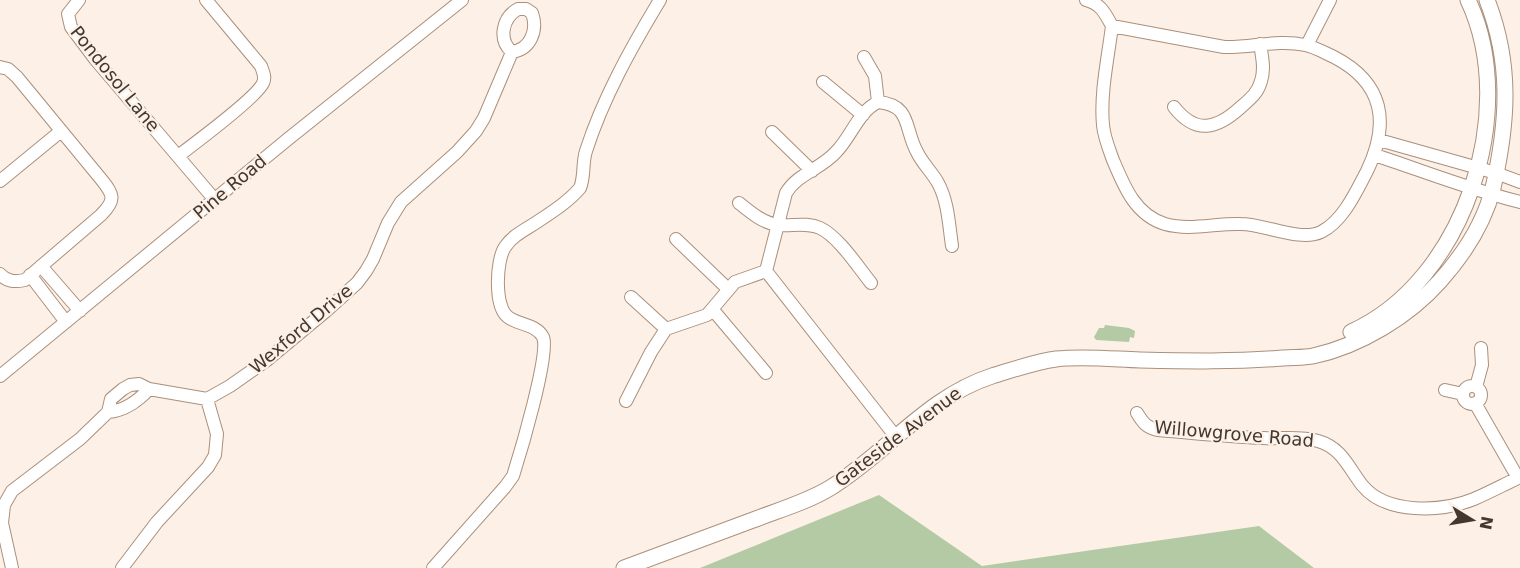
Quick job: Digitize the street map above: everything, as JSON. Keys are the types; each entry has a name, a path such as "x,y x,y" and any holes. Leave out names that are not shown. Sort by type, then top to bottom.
{"street":[{"name":"Pondosol Lane","path":"79,0 68,14 71,27 101,66 215,200"},
{"path":"178,156 252,96 264,81 261,66 206,0"},
{"name":"Pine Road","path":"0,376 462,0"},
{"path":"433,568 513,476 542,365 544,343 542,336 537,330 508,317 501,305 498,285 500,256 516,234 555,210 580,188 585,154 598,121 639,35 660,0"},
{"path":"1086,0 1098,5 1105,12 1112,26 1102,112 1104,135 1129,195 1144,214 1157,221 1179,227 1242,224 1257,225 1300,235 1320,233 1330,227 1347,206 1375,155 1379,140 1380,113 1377,99 1371,88 1353,69 1307,45 1283,43 1224,47 1112,26"},
{"path":"1307,45 1329,0"},
{"name":"Gateside Avenue","path":"1290,357 1361,328 1386,310 1416,284 1444,249 1454,232 1477,167 1487,123 1488,82 1481,36 1476,16 1468,0"},
{"name":"Gateside Avenue","path":"624,568 795,504 828,489 860,467 928,411 955,392 994,376 1056,359 1233,360 1314,356 1333,350 1388,324 1418,304 1464,253 1480,225 1491,195 1505,122 1506,87 1504,61 1497,26 1487,0"},
{"path":"1174,107 1187,121 1204,126 1214,126 1234,114 1259,89 1263,66 1260,44"},
{"name":"Wexford Drive","path":"207,399 236,382 289,343 357,283 374,259 388,223 401,202 457,152 476,131 484,118 512,52"},
{"path":"864,57 875,76 878,102"},
{"path":"0,67 8,69 17,77 110,190 112,200 101,215 25,280 13,282 0,274"},
{"path":"823,82 863,114"},
{"path":"766,271 786,193 791,184 836,153 863,114 878,102 893,105 903,113 917,153 938,184 943,196 952,246"},
{"path":"0,181 61,131"},
{"path":"772,132 812,171"},
{"path":"1379,140 1477,167 1520,182"},
{"path":"1375,155 1443,177 1470,189 1520,202"},
{"path":"1443,177 1448,160"},
{"path":"739,203 762,219 778,225 808,225 819,227 829,233 871,283"},
{"path":"676,239 728,289"},
{"path":"41,266 80,311"},
{"path":"626,401 651,352 666,329 694,320 713,310 728,289 741,279 766,271"},
{"path":"766,271 896,437"},
{"path":"30,275 66,322"},
{"path":"631,297 666,329"},
{"path":"713,310 766,372"},
{"path":"1475,403 1481,396 1476,387 1482,365 1481,348"},
{"path":"12,568 2,523 7,497 20,484 80,439 108,412 111,399 130,385 139,384 149,389 207,399 217,434 215,455 208,467 157,522 122,568"},
{"path":"1463,394 1469,387 1476,387"},
{"path":"1445,390 1463,394"},
{"path":"1463,394 1467,402 1475,403"},
{"path":"1475,403 1519,477"},
{"name":"Willowgrove Road","path":"1137,413 1149,428 1158,430 1240,437 1305,439 1327,444 1343,456 1370,493 1403,508 1441,506 1473,499 1519,477"}],"green space":[{"path":"1105,325 1129,328 1135,331 1134,338 1130,337 1129,342 1096,340 1094,337 1099,328 1104,328"},
{"path":"879,495 982,566 1259,526 1314,568 700,568"}]}
